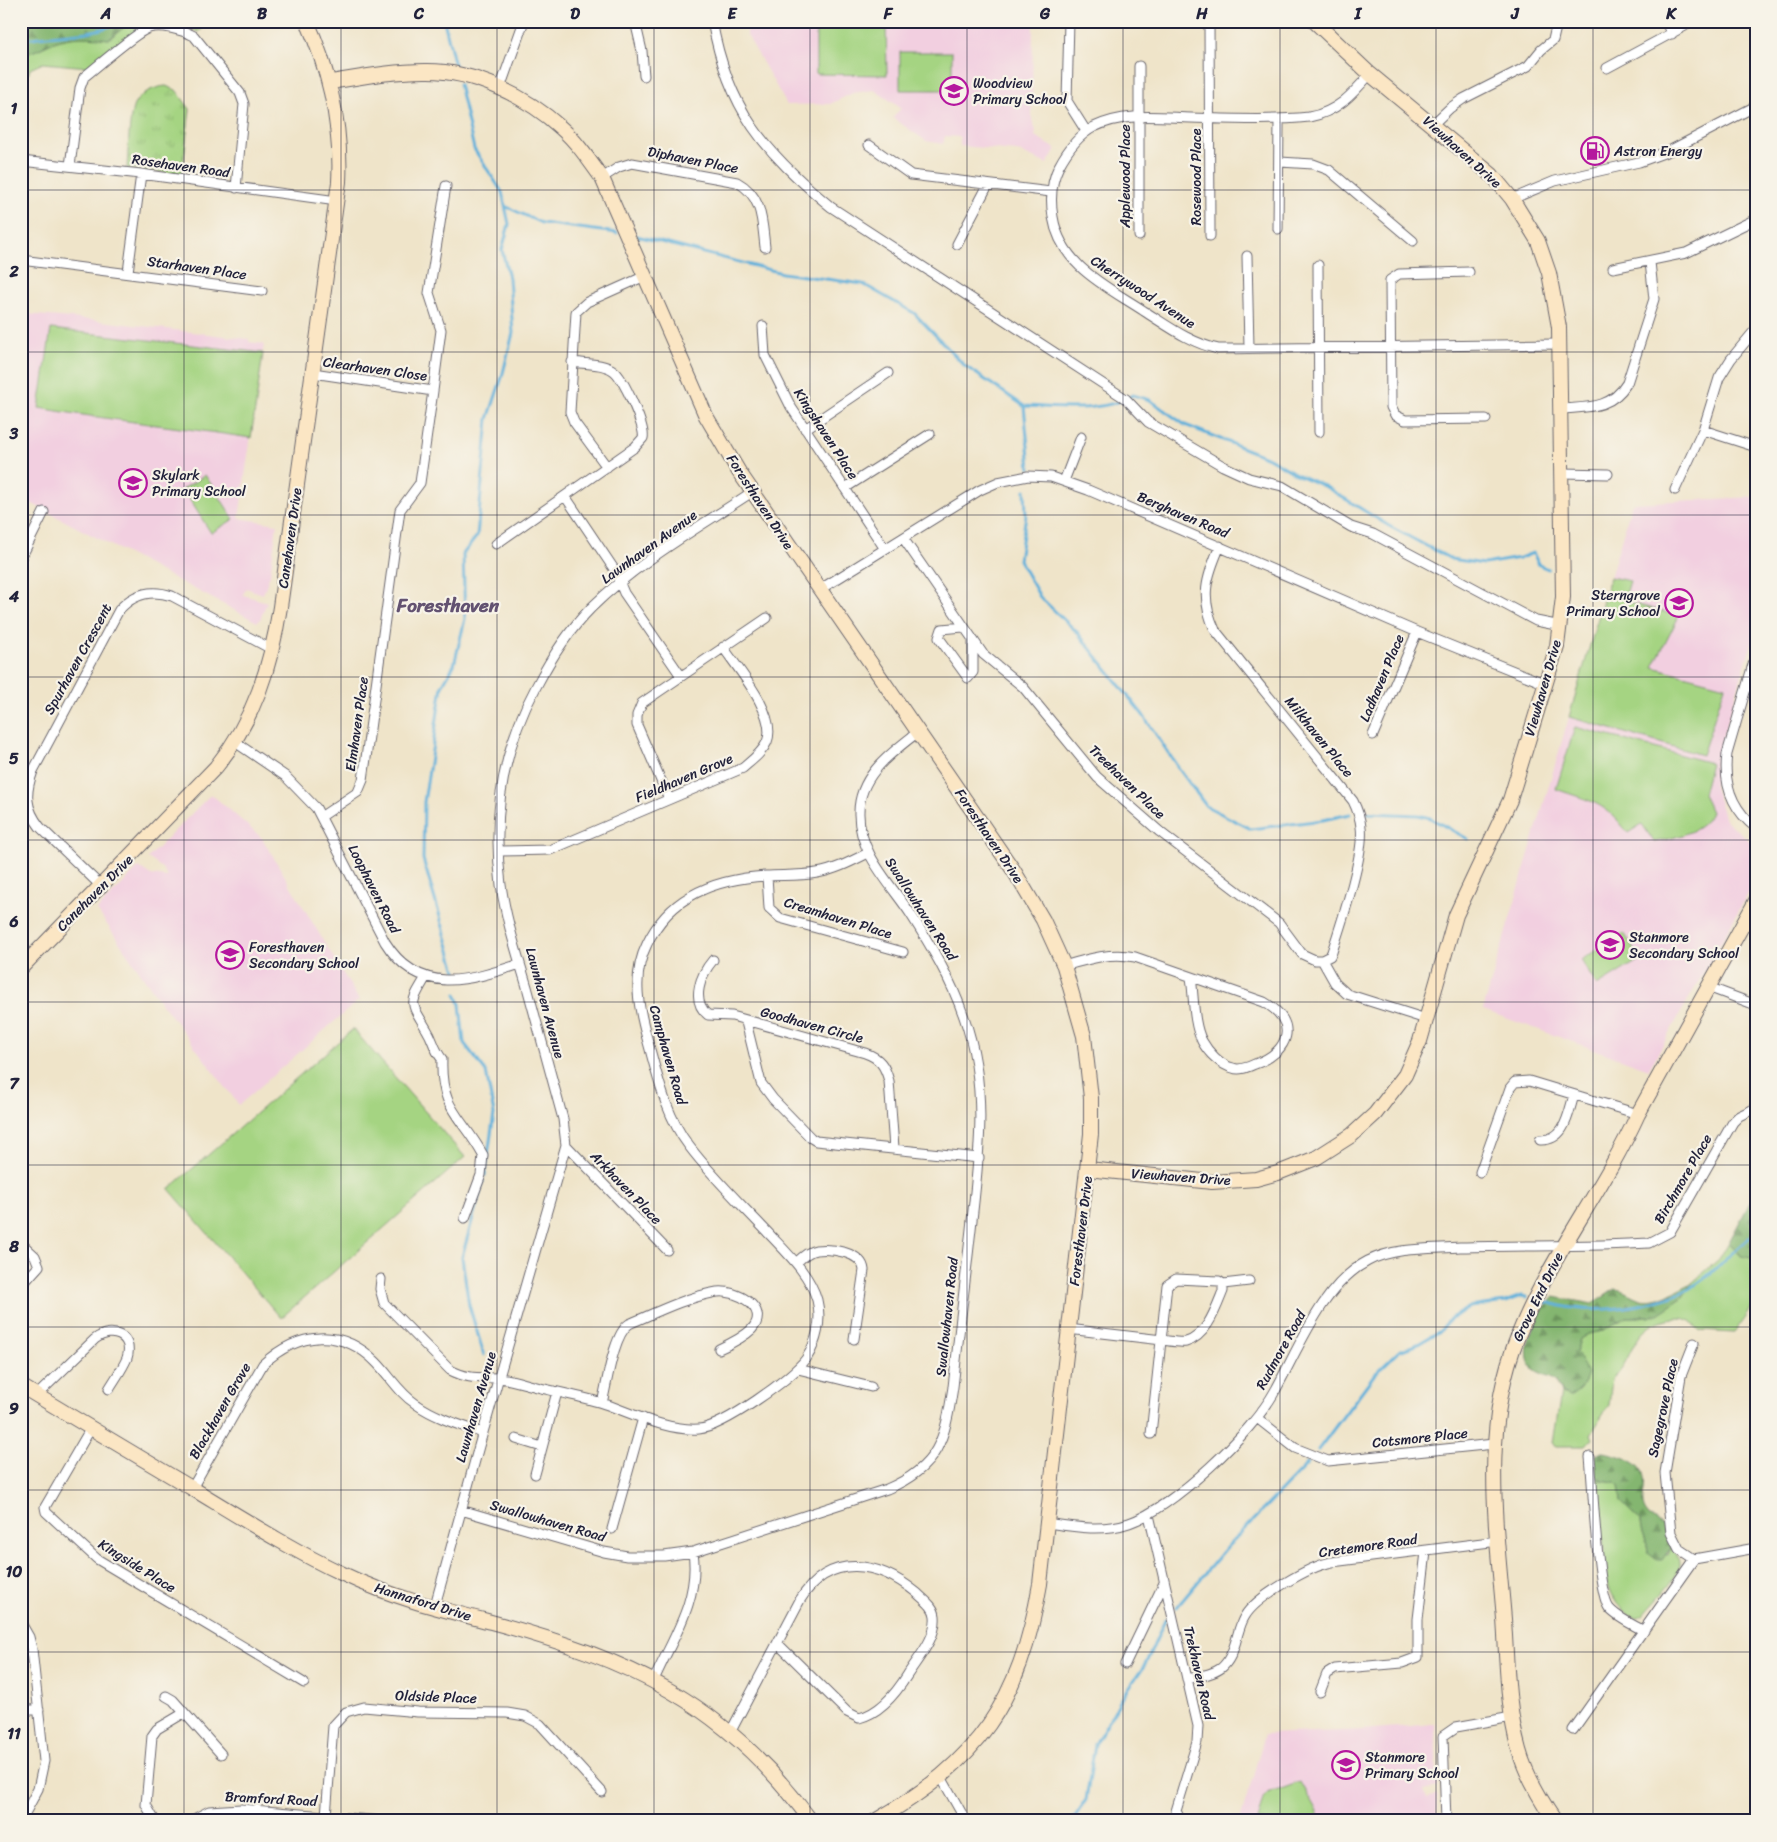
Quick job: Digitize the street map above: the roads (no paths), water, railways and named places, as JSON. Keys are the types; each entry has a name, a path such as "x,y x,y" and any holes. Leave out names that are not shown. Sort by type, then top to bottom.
{"street":[{"name":"Canehaven Drive","path":"21,968 186,800 235,742 255,704 273,650 337,201 340,155 330,82 307,21"},
{"path":"500,88 524,21"},
{"path":"635,21 642,51 644,76"},
{"path":"712,21 719,56 728,82 746,118 798,180 831,208 1126,399 1148,422 1223,466 1250,478 1282,486 1351,527 1373,534 1536,621 1561,626"},
{"path":"1069,21 1067,101 1086,131"},
{"name":"Rosewood Place","path":"1209,21 1210,236"},
{"name":"Viewhaven Drive","path":"1088,1169 1212,1182 1236,1182 1278,1173 1316,1158 1352,1135 1391,1096 1412,1061 1456,915 1510,800 1546,684 1561,626 1563,597 1560,344 1556,308 1549,273 1538,241 1512,199 1470,155 1370,74 1314,21"},
{"path":"1432,125 1463,99 1528,66 1541,50 1553,40 1556,26 1553,21"},
{"path":"1665,21 1672,34"},
{"path":"1607,68 1685,26"},
{"path":"70,166 80,88 84,77 145,30 159,27 184,31 194,36 240,93 245,109 236,188"},
{"path":"1138,116 1139,66"},
{"name":"Foresthaven Drive","path":"330,82 384,73 427,70 466,77 500,88 525,102 562,128 581,149 602,178 706,416 752,492 1018,878 1039,913 1064,966 1077,1007 1088,1062 1091,1098 1088,1169 1036,1610 1018,1671 988,1726 970,1749 941,1777 875,1821"},
{"name":"Cherrywood Avenue","path":"1370,74 1352,94 1331,111 1309,117 1209,118 1138,116 1107,122 1086,131 1063,158 1056,172 1051,192 1052,210 1058,237 1070,259 1082,270 1198,344 1218,348 1560,344"},
{"path":"1512,199 1554,181 1639,162 1669,151 1756,106"},
{"name":"Applewood Place","path":"1138,116 1139,236"},
{"path":"1278,229 1279,118"},
{"path":"869,145 911,175 1051,192"},
{"name":"Rosehaven Road","path":"21,161 141,174 337,201"},
{"path":"1280,162 1313,164 1329,170 1413,241"},
{"name":"Diphaven Place","path":"602,178 619,167 632,163 737,182 750,190 758,204 765,247"},
{"name":"Starhaven Place","path":"128,272 141,174"},
{"path":"957,244 988,185"},
{"name":"Clearhaven Close","path":"385,616 400,510 420,483 441,330 429,293 446,186"},
{"path":"1613,268 1650,262 1699,248 1756,220"},
{"path":"1247,256 1249,348"},
{"name":"Starhaven Place","path":"21,260 128,272 262,291"},
{"path":"1561,409 1605,404 1620,394 1627,383 1654,299 1650,262"},
{"path":"1318,264 1318,432"},
{"path":"1469,272 1399,274 1392,278 1389,284 1391,407 1398,418 1486,419"},
{"path":"607,467 572,417 569,407 578,308 587,302 645,276"},
{"name":"Kingshaven Place","path":"763,326 765,355 774,376 805,429 885,549"},
{"path":"1675,490 1703,430 1719,378 1730,359 1756,329"},
{"path":"496,544 641,442 644,434 641,422 616,372 606,367 572,362"},
{"path":"805,429 888,373"},
{"name":"Clearhaven Close","path":"313,374 433,391"},
{"path":"1703,430 1756,446"},
{"path":"845,488 930,434"},
{"path":"1064,481 1081,437"},
{"path":"1562,473 1608,474"},
{"name":"Berghaven Road","path":"819,590 980,490 998,482 1028,476 1051,477 1220,546 1417,632 1546,684"},
{"name":"Lawnhaven Avenue","path":"434,1609 566,1145 563,1119 504,904 498,818 506,762 530,696 546,667 592,607 618,584 752,492"},
{"path":"565,496 614,569 618,584 681,676"},
{"path":"21,558 44,512"},
{"name":"Treehaven Place","path":"903,538 983,654 1033,698 1097,777 1160,832 1279,923 1302,954 1315,960 1324,959"},
{"name":"Milkhaven Place","path":"1220,546 1212,565 1205,594 1206,607 1215,630 1353,801 1362,828 1360,848 1338,932 1332,952 1324,959"},
{"name":"Spurhaven Crescent","path":"101,886 31,816 26,794 33,771 119,610 124,604 142,594 161,592 172,596 273,650"},
{"name":"Elmhaven Place","path":"322,816 352,797 361,788 385,616"},
{"path":"670,799 637,725 637,715 642,703 767,618"},
{"path":"963,627 942,630 939,633 939,638 968,678 973,672 973,641"},
{"name":"Ladhaven Place","path":"1373,735 1417,632"},
{"name":"Fieldhaven Grove","path":"499,851 550,850 743,768 758,755 766,743 769,734 767,718 723,647"},
{"path":"1756,654 1727,754 1725,768 1732,799 1738,811 1756,828"},
{"name":"Swallowhaven Road","path":"461,1510 604,1552 627,1556 664,1556 693,1552 887,1489 914,1476 936,1454 947,1425 953,1387 979,1158 981,1126 978,1072 964,1016 936,954 868,853 860,830 858,813 868,780 884,759 918,732"},
{"name":"Loophaven Road","path":"235,742 285,776 307,797 322,816 394,957 415,973 444,979 477,978 520,964"},
{"name":"Camphaven Road","path":"382,1279 380,1290 384,1303 450,1370 470,1378 500,1378 602,1404 643,1418 688,1428 711,1426 726,1420 798,1369 815,1340 819,1314 813,1290 796,1263 701,1160 678,1130 662,1091 640,1013 638,996 640,966 645,946 660,920 672,908 700,889 735,879 819,873 868,853"},
{"name":"Creamhaven Place","path":"767,876 769,908 780,918 903,952"},
{"name":"Grove End Drive","path":"1554,1821 1526,1770 1512,1717 1493,1487 1494,1444 1502,1388 1517,1337 1564,1246 1622,1150 1638,1114 1756,901"},
{"path":"1064,966 1101,956 1125,955 1191,977 1272,1007 1285,1020 1288,1030 1280,1048 1268,1058 1243,1069 1232,1068 1222,1063 1207,1049 1201,1039 1191,977"},
{"path":"1324,959 1335,983 1347,994 1426,1019"},
{"path":"712,960 704,970 701,979 699,1002 702,1009 712,1016 732,1016 746,1022"},
{"path":"426,976 413,1003 416,1014 427,1030 434,1050 442,1058 443,1090 448,1102 483,1155 481,1175 465,1218"},
{"path":"1708,987 1756,1005"},
{"name":"Goodhaven Circle","path":"894,1148 889,1081 887,1072 880,1061 865,1053 746,1022 761,1083 804,1133 816,1141 979,1158"},
{"path":"1480,1172 1510,1088 1515,1082 1529,1081 1638,1114"},
{"path":"1540,1140 1548,1140 1560,1133 1574,1095"},
{"name":"Birchmore Place","path":"1564,1246 1649,1243 1670,1232 1733,1122 1739,1116 1756,1108"},
{"name":"Arkhaven Place","path":"566,1145 667,1250"},
{"path":"21,1243 35,1256 39,1266 21,1286"},
{"name":"Rudmore Road","path":"1047,1524 1102,1528 1128,1524 1149,1515 1188,1485 1235,1443 1257,1418 1274,1393 1323,1304 1336,1286 1366,1262 1379,1256 1424,1249 1564,1246"},
{"path":"796,1263 816,1250 852,1254 861,1260 864,1270 854,1339"},
{"path":"1150,1434 1169,1283 1179,1279 1219,1281 1223,1284 1249,1281"},
{"path":"1068,1329 1187,1342 1200,1333 1223,1291 1223,1284"},
{"path":"602,1404 617,1342 622,1331 630,1324 700,1297 718,1292 736,1293 746,1298 753,1306 756,1320 753,1328 740,1338 719,1349"},
{"path":"36,1396 95,1339 107,1332 113,1332 123,1339 128,1350 127,1358 109,1389"},
{"name":"Blackhaven Grove","path":"192,1488 263,1364 274,1354 298,1342 330,1338 346,1341 361,1349 376,1362 404,1395 416,1404 446,1420 483,1433"},
{"name":"Sagegrove Place","path":"1694,1343 1681,1376 1665,1472 1672,1533 1679,1549 1694,1559"},
{"path":"798,1369 871,1387"},
{"name":"Hannaford Drive","path":"21,1386 192,1488 342,1574 398,1597 434,1609 566,1644 654,1680 695,1704 731,1731 777,1776 811,1821"},
{"path":"535,1474 557,1392"},
{"path":"612,1529 643,1418"},
{"name":"Cotsmore Place","path":"1257,1418 1295,1448 1328,1461 1494,1444"},
{"name":"Kingside Place","path":"92,1428 45,1507 46,1512 98,1559 304,1684"},
{"path":"516,1439 542,1447"},
{"path":"1590,1457 1596,1539 1606,1600 1614,1613 1644,1631"},
{"name":"Trekhaven Road","path":"1149,1515 1198,1734 1176,1811 1180,1819 1187,1821"},
{"name":"Cretemore Road","path":"1187,1679 1213,1673 1226,1666 1234,1649 1241,1624 1250,1609 1313,1567 1332,1562 1426,1552 1498,1541"},
{"path":"1573,1730 1694,1559 1756,1548"},
{"path":"654,1680 692,1596 696,1575 693,1552"},
{"name":"Cretemore Road","path":"1320,1692 1327,1674 1335,1669 1402,1663 1418,1657 1418,1619 1426,1552"},
{"path":"731,1731 806,1590 821,1576 848,1567 863,1566 889,1574 925,1600 935,1613 934,1629 931,1636 904,1680 876,1711 859,1718 847,1712 778,1644"},
{"path":"1125,1664 1164,1583"},
{"path":"21,1623 29,1637 32,1649 44,1747 43,1773 38,1789 21,1821"},
{"path":"169,1698 217,1751"},
{"name":"Oldside Place","path":"326,1816 333,1726 346,1712 364,1707 418,1712 507,1713 525,1716 540,1724 602,1792"},
{"path":"21,1710 39,1710"},
{"path":"155,1821 146,1805 152,1736 157,1729 184,1713"},
{"path":"1446,1821 1443,1736 1456,1727 1512,1717"},
{"path":"941,1777 966,1821"},
{"path":"256,1821 257,1809"},
{"name":"Bramford Road","path":"190,1821 209,1811 257,1809 382,1821"}],"waterway":[{"path":"21,40 98,30 121,21"},
{"path":"444,21 455,66"},
{"path":"456,971 423,859 424,802 442,686 454,665 465,619 463,554 477,536 488,419 502,377 513,333 509,278 502,250 509,224 502,192 474,149 459,84"},
{"path":"505,206 541,223 617,233"},
{"path":"637,236 782,273 863,284 914,313 965,366 1024,406 1030,468"},
{"path":"1024,406 1094,407 1108,405 1133,395 1150,400 1185,425 1271,459 1296,474 1326,487 1389,526 1451,559 1484,564 1520,558 1533,553 1539,565 1548,569"},
{"path":"1025,490 1026,515 1019,560 1040,597 1077,632 1143,715 1206,806 1251,829 1323,820 1350,814"},
{"path":"1367,813 1418,815 1430,818 1468,839"},
{"path":"456,994 460,1004 464,1043 486,1072 494,1114 485,1175"},
{"path":"483,1181 462,1257 469,1305 484,1355"},
{"path":"1543,1301 1569,1308 1602,1309 1636,1306 1669,1297 1695,1285 1756,1233"},
{"path":"1318,1450 1374,1375 1399,1351 1418,1344 1440,1331 1451,1318 1470,1307 1505,1302 1521,1296 1526,1297"},
{"path":"1177,1607 1227,1547 1308,1463"},
{"path":"1072,1821 1086,1800 1095,1744 1122,1698 1146,1663 1165,1620"}],"place":[{"name":"Woodview Primary School","path":"954,91"},
{"name":"Astron Energy","path":"1595,151"},
{"name":"Skylark Primary School","path":"133,483"},
{"name":"Sterngrove Primary School","path":"1679,603"},
{"name":"Stanmore Secondary School","path":"1610,945"},
{"name":"Foresthaven Secondary School","path":"230,955"},
{"name":"Stanmore Primary School","path":"1346,1765"}],"district":[{"name":"Foresthaven","path":"448,605"}]}
